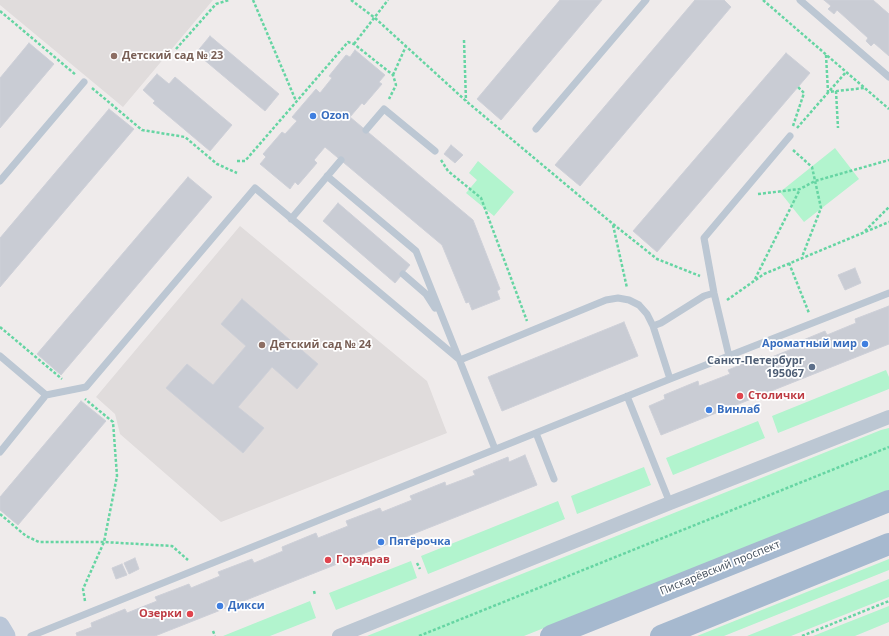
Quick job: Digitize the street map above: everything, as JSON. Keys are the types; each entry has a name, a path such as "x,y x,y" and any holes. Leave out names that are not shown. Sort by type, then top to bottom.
{"main road":[{"name":"Пискарёвский проспект","path":"552,636 889,501"},
{"path":"661,636 889,544"}],"street":[{"path":"339,636 889,417"},
{"path":"0,626 6,636"}],"lane":[{"path":"536,129 646,0"},
{"path":"800,0 889,77"},
{"path":"0,181 84,82"},
{"path":"366,130 384,109 435,151"},
{"path":"729,356 717,308 704,238 790,136"},
{"path":"291,219 341,160"},
{"path":"327,176 416,251 495,449"},
{"path":"0,452 46,395 86,387 255,188 460,360"},
{"path":"403,274 426,294 444,322"},
{"path":"652,326 661,323 704,296 714,293"},
{"path":"31,636 627,396 889,293"},
{"path":"460,360 606,300 618,298 629,300 639,305 647,314 670,379"},
{"path":"0,356 46,395"},
{"path":"627,396 670,503"},
{"path":"536,433 554,479"}],"path":[{"path":"176,49 216,4 217,0"},
{"path":"216,4 229,0"},
{"path":"253,0 296,102"},
{"path":"351,0 376,18 466,101 613,224 658,259 712,281"},
{"path":"354,44 376,18 388,0"},
{"path":"763,0 889,109"},
{"path":"0,11 142,130 185,138 217,164 237,173"},
{"path":"464,40 466,101"},
{"path":"237,161 245,161 348,42 354,44 393,75 396,85 384,109"},
{"path":"393,75 406,46"},
{"path":"826,55 828,92"},
{"path":"790,136 846,72"},
{"path":"790,136 804,93 798,87"},
{"path":"828,92 865,88"},
{"path":"836,91 838,128"},
{"path":"785,143 812,167 822,208 802,258"},
{"path":"435,151 448,171 481,198 531,331"},
{"path":"739,195 800,189 815,181 889,160"},
{"path":"754,282 800,189"},
{"path":"864,233 889,206"},
{"path":"717,308 764,274 889,222"},
{"path":"613,224 629,300"},
{"path":"790,263 814,323"},
{"path":"0,327 113,422 117,476 104,542 83,589 86,614"},
{"path":"419,636 889,447"},
{"path":"0,514 26,536 39,542 104,542 172,546 198,569"},
{"path":"417,563 420,569"},
{"path":"314,591 315,595"},
{"path":"802,636 889,601"},
{"path":"213,631 215,636"}],"shaded area":[{"name":"Детский сад № 23","path":"0,0 213,0 123,107 0,5"},
{"name":"Детский сад № 24","path":"240,226 427,381 447,433 221,522 120,434 115,414 96,397"}],"green space":[{"path":"835,148 859,179 804,222 780,192"},
{"path":"478,161 514,192 494,216 466,193 477,180 469,173"},
{"path":"886,370 889,377 889,389 778,433 772,416"},
{"path":"758,421 765,438 673,475 666,458"},
{"path":"889,428 889,490 524,636 367,636 881,430"},
{"path":"644,467 651,485 577,514 571,496"},
{"path":"558,501 565,519 428,574 421,556"},
{"path":"889,559 889,570 724,636 697,636"},
{"path":"411,561 417,578 336,610 329,593"},
{"path":"889,579 889,597 791,636 747,636"},
{"path":"310,601 316,618 270,636 223,636"},
{"path":"889,606 889,622 855,636 813,636"}],"building":[{"path":"560,0 602,0 501,120 477,99"},
{"path":"695,0 724,0 731,7 580,186 555,165"},
{"path":"824,0 873,0 889,14 889,56 874,43 871,46 866,41 868,38 837,10 834,14 828,9 831,6"},
{"path":"210,36 279,94 265,111 196,53"},
{"path":"29,43 54,64 0,128 0,78"},
{"path":"355,50 385,75 379,82 382,84 364,105 362,103 350,117 473,220 500,289 497,291 500,299 472,310 469,302 466,303 442,245 325,147 314,160 317,163 298,185 295,182 290,189 260,164 266,157 263,154 282,132 285,134 297,121 292,117 316,89 320,93 332,78 329,76 346,55 350,57"},
{"path":"786,53 810,73 657,252 633,231"},
{"path":"157,74 169,84 175,77 232,125 210,151 153,103 155,101 143,90"},
{"path":"109,109 134,129 0,287 0,238"},
{"path":"451,145 463,155 455,163 444,154"},
{"path":"188,177 212,197 61,375 37,354"},
{"path":"338,203 410,265 395,283 323,221"},
{"path":"855,268 861,283 845,290 838,275"},
{"path":"242,299 318,364 297,389 272,367 238,407 264,428 243,453 166,388 187,364 213,385 246,346 221,324"},
{"path":"889,306 889,344 661,435 649,406 665,399 664,395 698,381 699,386 730,374 728,370 762,356 764,360 792,349 791,345 825,331 827,335 856,323 855,319"},
{"path":"624,322 638,356 502,411 488,377"},
{"path":"81,401 106,421 18,525 0,510 0,497"},
{"path":"525,455 537,485 155,636 77,636 76,633 92,627 91,623 125,609 127,613 157,601 155,597 189,584 191,588 220,576 218,572 252,559 254,563 283,551 282,547 316,533 318,538 348,526 346,521 380,508 382,512 412,500 410,496 445,482 446,486 475,475 473,471 508,457 509,462"},
{"path":"135,558 139,569 129,574 124,563"},
{"path":"122,564 127,575 116,579 112,568"}],"place":[{"name":"Детский сад № 23","path":"114,56"},
{"name":"Ozon","path":"313,116"},
{"name":"Ароматный мир","path":"865,344"},
{"name":"Детский сад № 24","path":"262,345"},
{"name":"Санкт-Петербург 195067","path":"812,367"},
{"name":"Столички","path":"740,396"},
{"name":"Винлаб","path":"709,410"},
{"name":"Пятёрочка","path":"381,542"},
{"name":"Горздрав","path":"328,560"},
{"name":"Дикси","path":"220,606"},
{"name":"Озерки","path":"190,614"}]}
